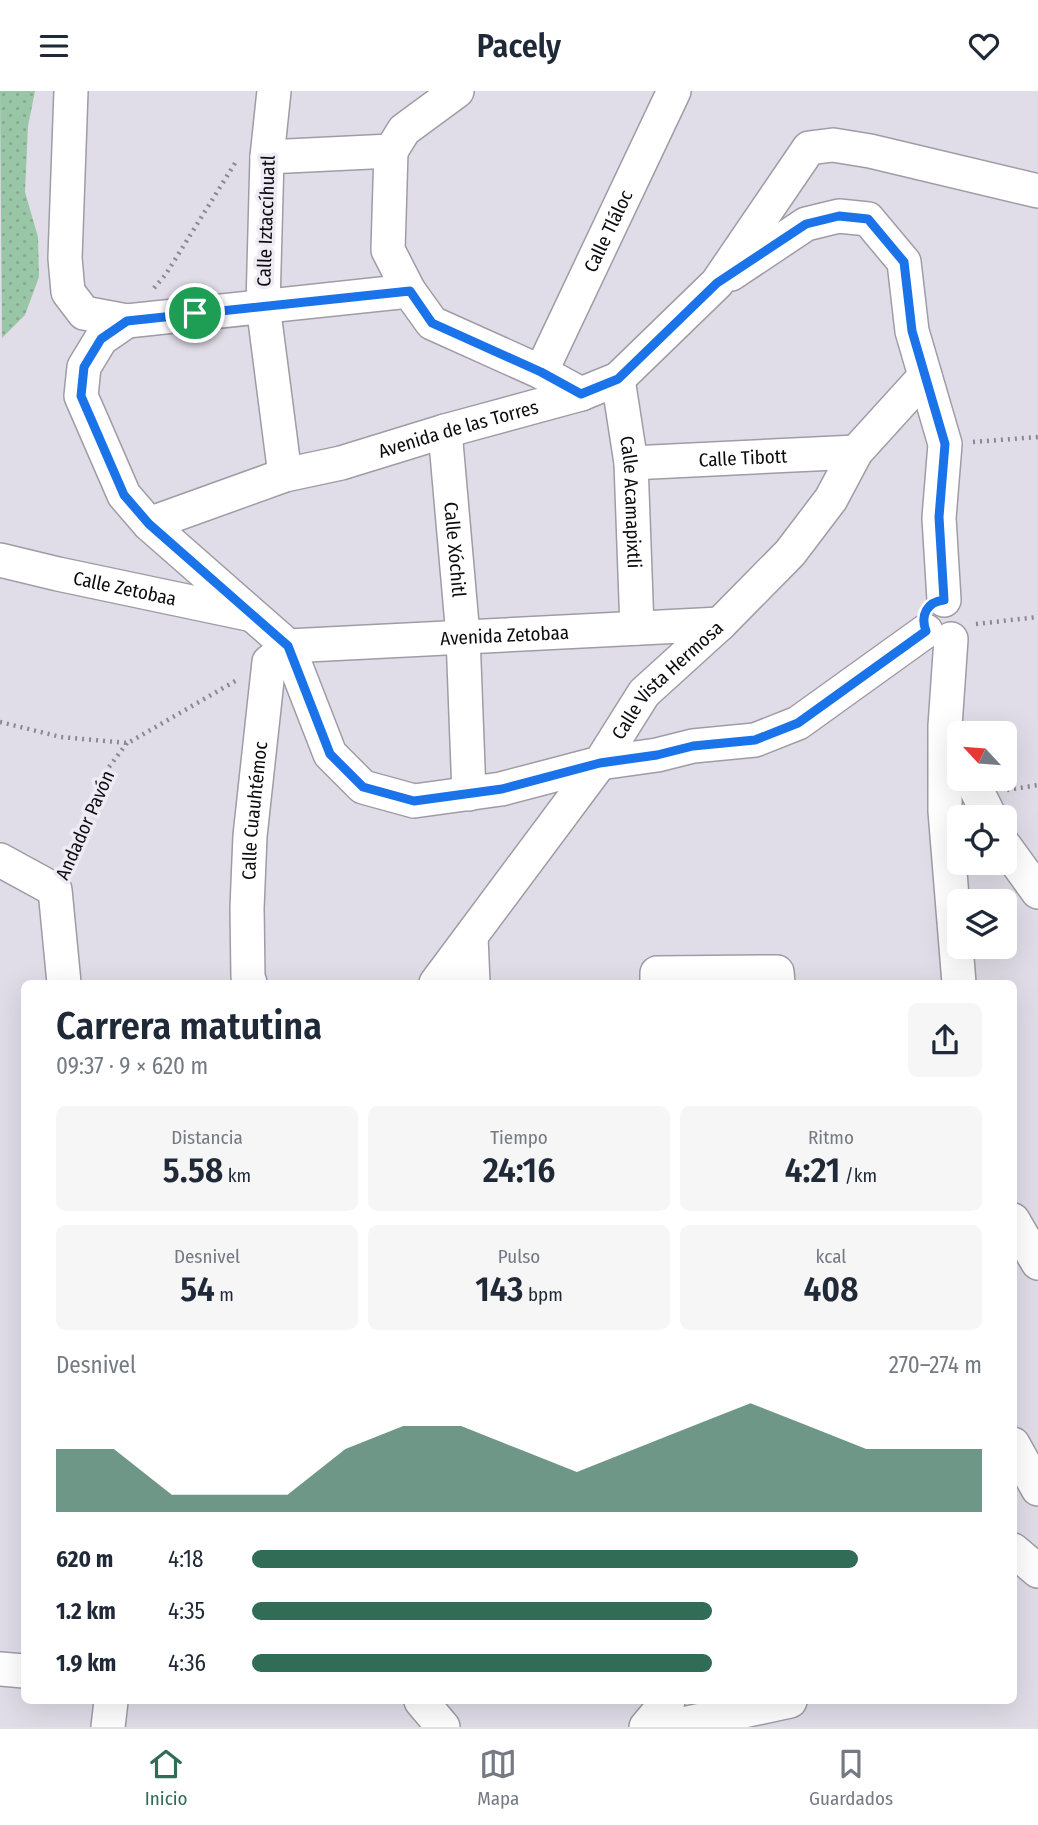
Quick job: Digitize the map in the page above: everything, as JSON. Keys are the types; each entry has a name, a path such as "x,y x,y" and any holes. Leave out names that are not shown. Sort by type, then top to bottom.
{"street":[{"path":"71,91 65,258 68,292 84,313 127,321 410,291"},
{"name":"Calle Iztaccíhuatl","path":"274,91 256,152 263,305 285,475"},
{"path":"457,91 404,130 391,151 388,250 410,291 432,323 541,372 581,394"},
{"name":"Calle Tláloc","path":"541,372 674,91"},
{"name":"Avenida de las Torres","path":"149,524 285,475 341,463 581,394 618,379 717,283 809,148 833,145 870,151 1038,191"},
{"path":"256,152 391,151"},
{"path":"717,283 806,224 839,216 868,219 904,262 912,331 945,444 939,517 951,721"},
{"path":"127,321 101,339 84,367 81,396 124,495 149,524 250,615 278,654 330,754 363,787 414,801 502,789 600,763 657,755 693,746 755,740 798,723 946,624"},
{"name":"Calle Vista Hermosa","path":"438,980 600,763 644,693 720,624 790,554 831,499 856,452 925,376"},
{"name":"Calle Acamapixtli","path":"618,379 631,463 637,628"},
{"name":"Calle Xóchitl","path":"445,431 463,636 469,794"},
{"name":"Calle Tibott","path":"631,463 856,452"},
{"name":"Calle Zetobaa","path":"0,560 250,615"},
{"name":"Avenida Zetobaa","path":"278,654 463,636 720,624"},
{"name":"Calle Cuauhtémoc","path":"249,980 247,908 250,836 278,654"},
{"path":"947,791 945,811 959,980"},
{"name":"Andador Pavón","path":"0,860 55,890"},
{"path":"1017,863 1038,892"},
{"path":"55,890 64,980"},
{"path":"471,937 473,980"},
{"path":"657,978 778,972 778,980"},
{"path":"1017,1227 1038,1263"},
{"path":"1017,1451 1038,1489"},
{"path":"1017,1553 1038,1570"},
{"path":"0,1669 21,1671"},
{"path":"108,1727 111,1704"},
{"path":"424,1704 443,1727"},
{"path":"646,1727 665,1704"},
{"path":"669,1727 776,1704"}],"path":[{"path":"127,321 166,274 256,152"},
{"path":"945,444 1038,437"},
{"path":"946,624 1038,617"},
{"path":"0,722 61,737 128,743 278,654"},
{"name":"Andador Pavón","path":"55,890 106,771 128,743"}],"green space":[{"path":"0,91 35,91 28,126 25,192 38,237 39,277 25,315 2,338"}],"route":[{"path":"839,216 868,219 904,262 912,331 945,444 939,517 944,600 931,604 926,610 923,619 926,631 798,723 755,740 693,746 657,755 600,763 502,789 414,801 363,787 330,754 288,646 149,524 124,495 81,396 84,367 101,339 127,321 195,313 410,291 432,323 541,372 581,394 618,379 717,283 806,224 839,216"}]}
